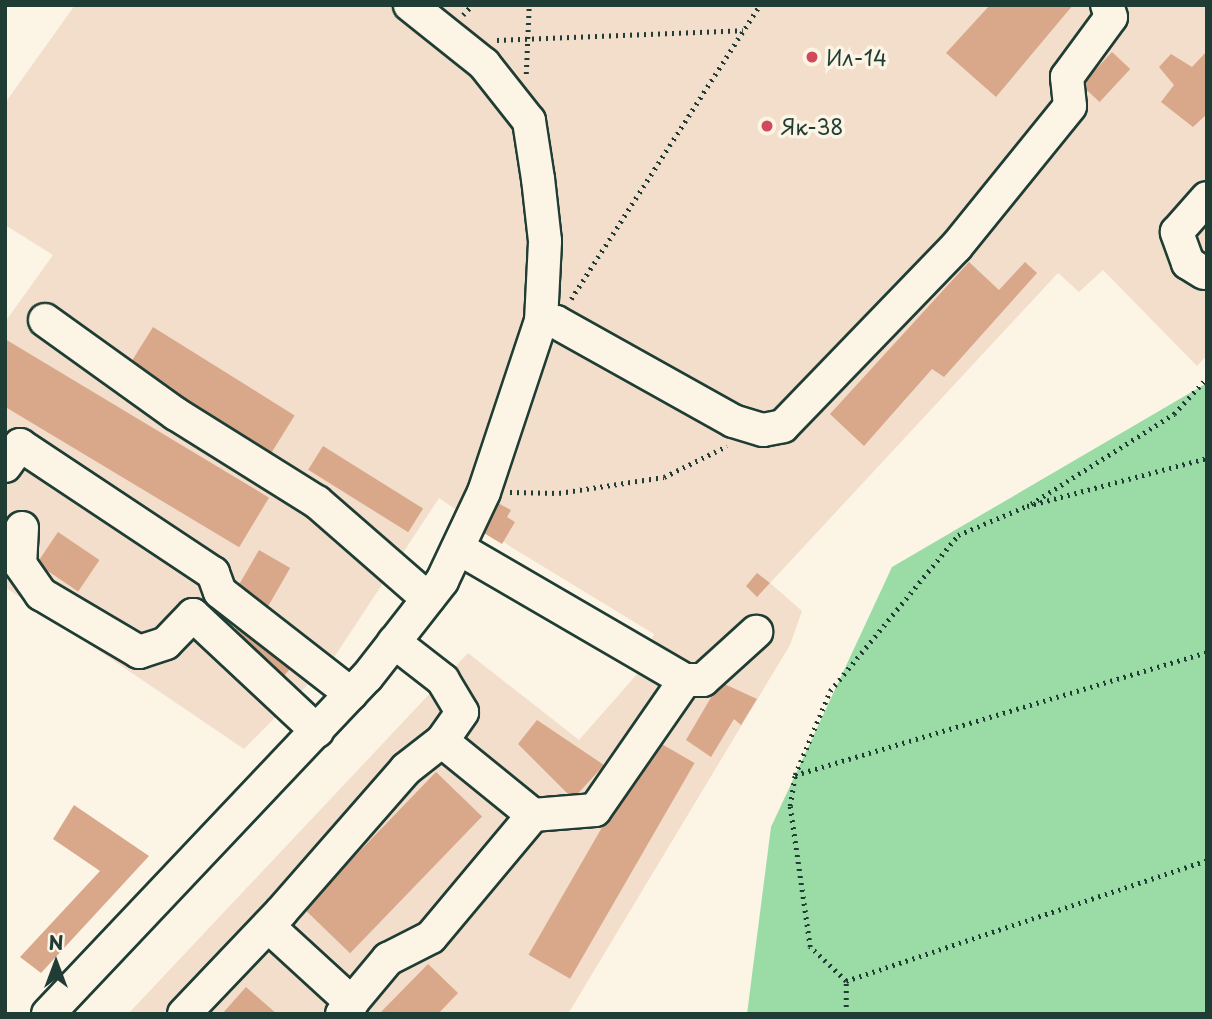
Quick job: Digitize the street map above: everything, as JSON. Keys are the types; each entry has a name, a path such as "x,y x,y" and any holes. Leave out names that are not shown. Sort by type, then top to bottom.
{"street":[{"path":"48,1014 351,694 428,599 458,548 484,492 549,321 545,241 533,144 523,114 484,64 410,5"},
{"path":"549,321 751,428 783,426 956,247 1070,107 1067,77 1111,17 1107,5"},
{"path":"1204,274 1188,263 1177,232 1207,198"},
{"path":"45,320 176,414 317,502 428,599"},
{"path":"5,466 20,445 213,573 220,592 351,694"},
{"path":"22,528 20,564 41,594 139,652 166,643 193,615 317,731"},
{"path":"458,548 685,680 704,680 756,632"},
{"path":"184,1014 268,926 406,769 442,741 462,712 443,680 394,642"},
{"path":"442,741 533,815 595,810 685,680"},
{"path":"268,926 347,1008 388,959 431,937 533,815"}],"path":[{"path":"523,114 529,5"},
{"path":"549,321 760,5"},
{"path":"460,44 529,36 744,30"},
{"path":"1027,506 1174,414 1207,378"},
{"path":"484,492 559,493 664,477 715,455 751,428"},
{"path":"846,1014 846,981 810,947 790,806 795,775 830,691 958,535 1027,506 1207,458"},
{"path":"795,775 1207,652"},
{"path":"846,981 1207,860"}],"shaded area":[{"path":"75,5 1207,5 1207,355 1197,366 1103,270 1079,292 1058,273 770,583 802,611 790,645 568,1014 128,1014 468,653 579,740 639,672 654,634 511,547 439,498 333,659 244,749 5,587 5,322 53,255 5,225 5,103"}],"green space":[{"path":"1207,383 1207,1014 747,1014 771,827 892,567"}],"building":[{"path":"990,5 1073,5 996,97 946,53"},
{"path":"1207,51 1207,114 1193,127 1161,102 1174,85 1159,67 1171,54 1192,67"},
{"path":"1112,52 1130,69 1100,102 1081,85"},
{"path":"969,262 999,290 1025,262 1037,273 944,377 932,369 864,446 830,414"},
{"path":"153,327 295,415 271,454 129,365"},
{"path":"5,339 269,498 239,547 5,407"},
{"path":"323,446 423,509 408,532 308,470"},
{"path":"494,501 511,510 507,517 515,522 502,544 479,530"},
{"path":"58,532 99,560 78,591 37,564"},
{"path":"259,550 290,568 266,610 234,592"},
{"path":"757,573 770,583 757,597 746,586"},
{"path":"241,623 292,666 278,684 226,641"},
{"path":"720,682 757,699 741,725 734,719 711,757 686,740"},
{"path":"537,720 604,765 573,799 518,744"},
{"path":"653,739 695,763 570,979 528,955"},
{"path":"436,772 482,816 350,953 304,909"},
{"path":"74,805 149,856 41,973 20,957 100,871 53,839"},
{"path":"428,964 458,993 438,1014 379,1014"},
{"path":"246,987 277,1014 222,1014"}],"place":[{"name":"Ил-14","path":"812,57"},
{"name":"Як-38","path":"767,126"}]}
